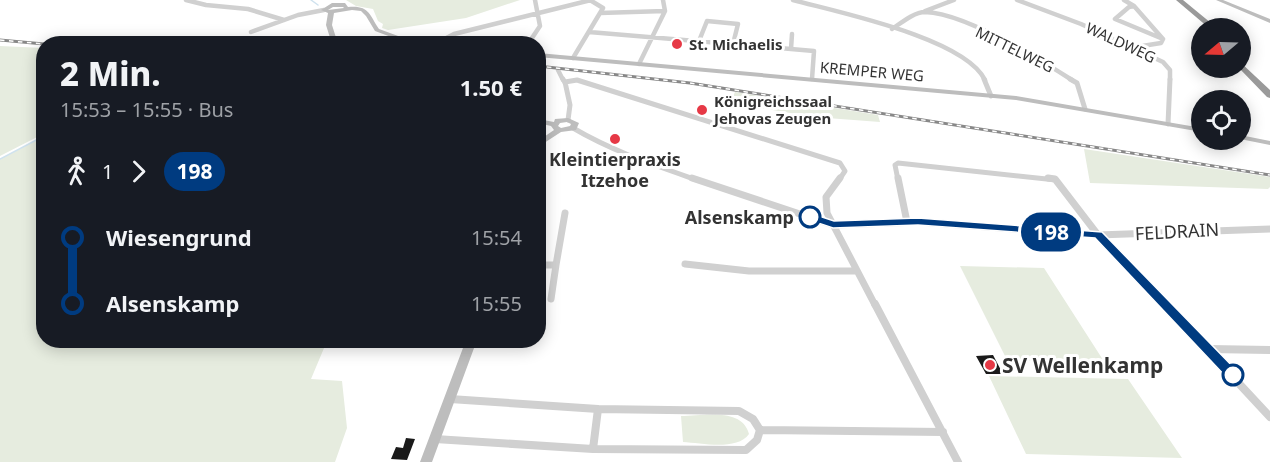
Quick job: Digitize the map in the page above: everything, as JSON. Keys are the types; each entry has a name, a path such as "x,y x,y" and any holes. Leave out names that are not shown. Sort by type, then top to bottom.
{"highway":[{"path":"1171,0 1192,18"},
{"path":"1179,0 1201,18"},
{"path":"1251,65 1270,83"},
{"path":"1251,75 1270,95"}],"street":[{"path":"186,0 206,5 248,9 284,20"},
{"path":"533,36 540,26 535,0"},
{"path":"450,36 591,0 603,8 573,58"},
{"path":"639,64 664,11 663,0"},
{"path":"793,0 932,42 960,56 982,74 991,96"},
{"path":"805,4 816,0"},
{"path":"892,29 954,0"},
{"name":"WALDWEG","path":"1017,0 1073,20 1156,57 1170,70 1168,124"},
{"path":"1124,0 1134,6 1162,39"},
{"path":"1219,0 1270,21"},
{"path":"251,32 284,20 324,10 340,2 346,8"},
{"path":"1134,6 1129,7 1115,19 1162,39"},
{"path":"324,10 331,12 346,8 366,12 377,30 394,36"},
{"path":"600,13 664,11"},
{"path":"331,12 329,25 332,36"},
{"name":"MITTELWEG","path":"925,12 993,37 1059,71 1077,83 1085,109"},
{"path":"699,41 707,21 733,21 738,24 733,44"},
{"path":"589,32 814,51 812,79"},
{"path":"791,49 792,34"},
{"path":"1134,47 1161,43 1162,39"},
{"name":"KREMPER WEG","path":"546,56 991,96 1085,109 1191,128"},
{"path":"558,70 565,83 570,105 568,120"},
{"path":"565,83 578,80 594,84 842,164 845,171 825,201 827,213 958,462"},
{"path":"546,137 568,120"},
{"path":"568,120 575,123 573,128"},
{"path":"546,124 573,128 605,146 643,162 833,225"},
{"path":"1251,139 1270,143"},
{"path":"907,222 895,165 898,163 1055,179 1098,235 1209,349 1270,417"},
{"path":"551,300 565,213"},
{"name":"FELDRAIN","path":"833,225 907,222 1098,235 1270,229"},
{"path":"685,264 740,271 856,271"},
{"path":"546,265 556,265"},
{"path":"426,462 469,348"},
{"path":"1209,349 1270,348"},
{"path":"435,439 593,449 746,450 757,441 760,430 753,419 739,411 597,409 450,399"},
{"path":"593,449 597,409"},
{"path":"760,430 943,432"}],"shaded area":[{"path":"346,0 520,0 466,18 388,30 382,28 383,24 378,21 373,9 356,6"},
{"path":"0,46 36,48 36,138 0,156"},
{"path":"735,92 878,115 880,122 814,117 730,103"},
{"path":"36,141 36,348 324,348 311,379 342,381 347,428 335,462 0,462 0,159"},
{"path":"1084,149 1270,177 1270,187 1268,189 1090,183"},
{"path":"960,266 1044,268 1105,363 1007,360"},
{"path":"989,376 1128,379 1182,458 1026,454"},
{"path":"681,416 730,416 745,425 749,434 736,443 728,444 683,442"}],"building":[{"name":"SV Wellenkamp","path":"993,355 1003,374 986,374 976,356"},
{"path":"406,438 415,439 407,460 391,459 396,447 403,448"}],"waterway":[{"path":"311,0 318,5"},
{"path":"0,159 36,140"}],"railway":[{"path":"0,40 36,43"},
{"path":"546,67 690,83 1270,175"}],"bus line":[{"name":"198","path":"810,217 833,225 918,222 1098,235 1233,375"}],"place":[{"name":"St. Michaelis","path":"677,44"},
{"name":"Königreichssaal Jehovas Zeugen","path":"702,110"},
{"name":"Kleintierpraxis Itzehoe","path":"615,139"},
{"name":"Alsenskamp","path":"810,217"},
{"name":"SV Wellenkamp","path":"990,365"}]}
